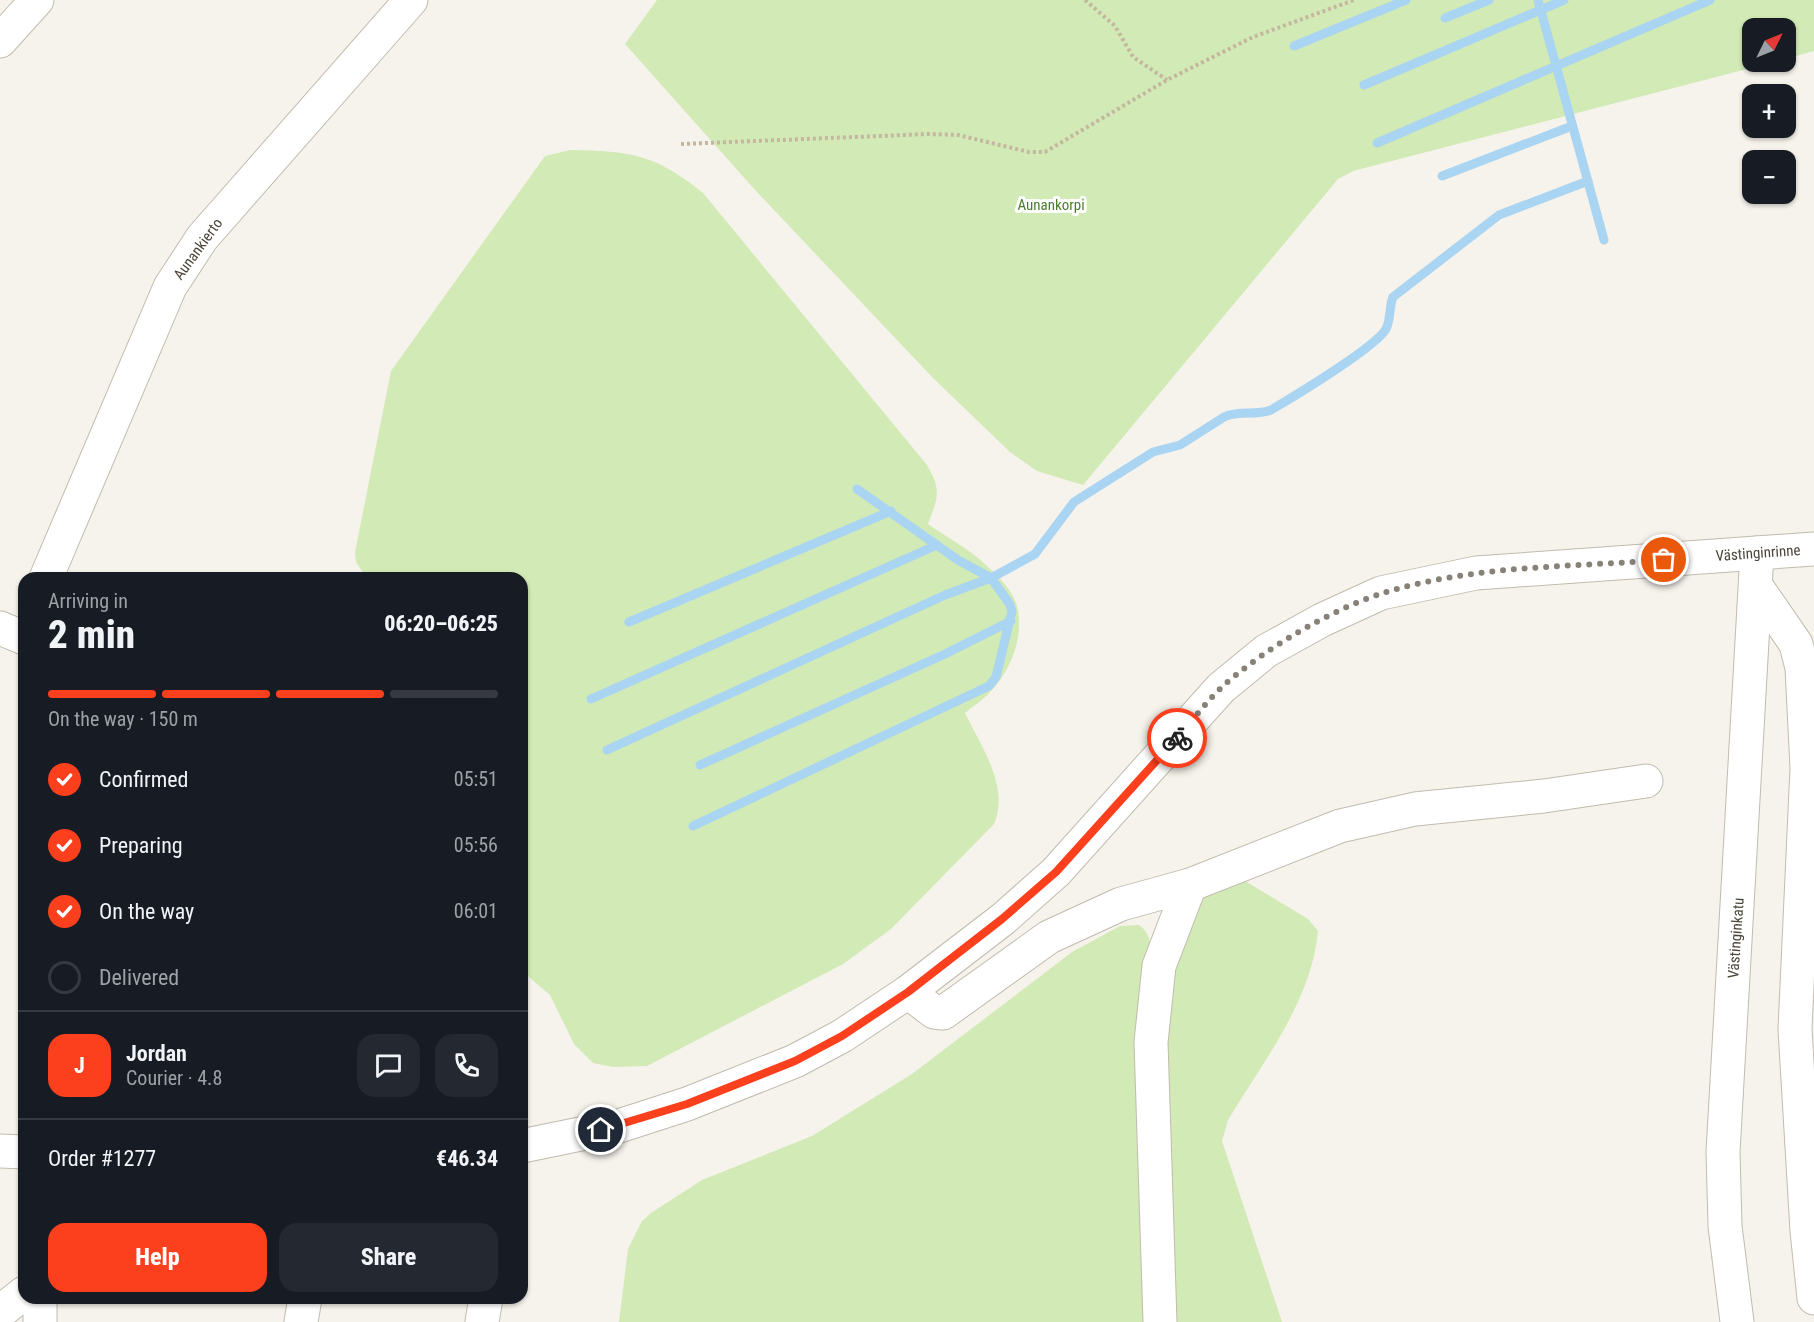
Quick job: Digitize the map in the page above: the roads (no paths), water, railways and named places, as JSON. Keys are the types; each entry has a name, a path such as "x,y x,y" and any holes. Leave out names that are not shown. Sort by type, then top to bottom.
{"street":[{"path":"0,41 37,0"},
{"name":"Aunankierto","path":"49,572 170,287 187,259 202,238 411,0"},
{"name":"Västinginrinne","path":"528,1145 619,1126 745,1083 842,1036 908,992 994,926 1056,872 1221,688 1266,651 1322,620 1382,593 1476,573 1814,549"},
{"name":"Västinginkatu","path":"1737,1322 1725,1226 1723,1152 1757,553"},
{"path":"1756,586 1796,644 1800,657 1810,767 1795,1029 1807,1231 1814,1298"},
{"path":"908,992 934,1012 943,1013 1049,937 1121,904 1190,885 1340,826 1379,815 1436,806 1544,796 1646,781"},
{"path":"1160,1322 1151,1042 1159,966 1190,885"},
{"path":"0,1151 18,1152"},
{"path":"0,1312 18,1298"},
{"path":"40,1304 40,1322"},
{"path":"301,1322 304,1304"},
{"path":"482,1322 485,1304"}],"waterway":[{"path":"1294,46 1406,0"},
{"path":"1445,18 1489,0"},
{"path":"1538,0 1604,240"},
{"path":"1364,85 1564,0"},
{"path":"1377,143 1710,0"},
{"path":"1442,176 1572,126"},
{"path":"607,750 945,595 991,578 1035,554 1074,502 1153,452 1180,445 1224,417 1271,410 1351,359 1386,329 1393,297 1499,215 1588,181"},
{"path":"693,826 989,686 996,677 1012,611 991,578 958,560 857,489"},
{"path":"629,622 891,511"},
{"path":"591,699 937,545"},
{"path":"700,765 945,654 1011,621"}],"park label":[{"name":"Aunankorpi","path":"1051,205"}]}
